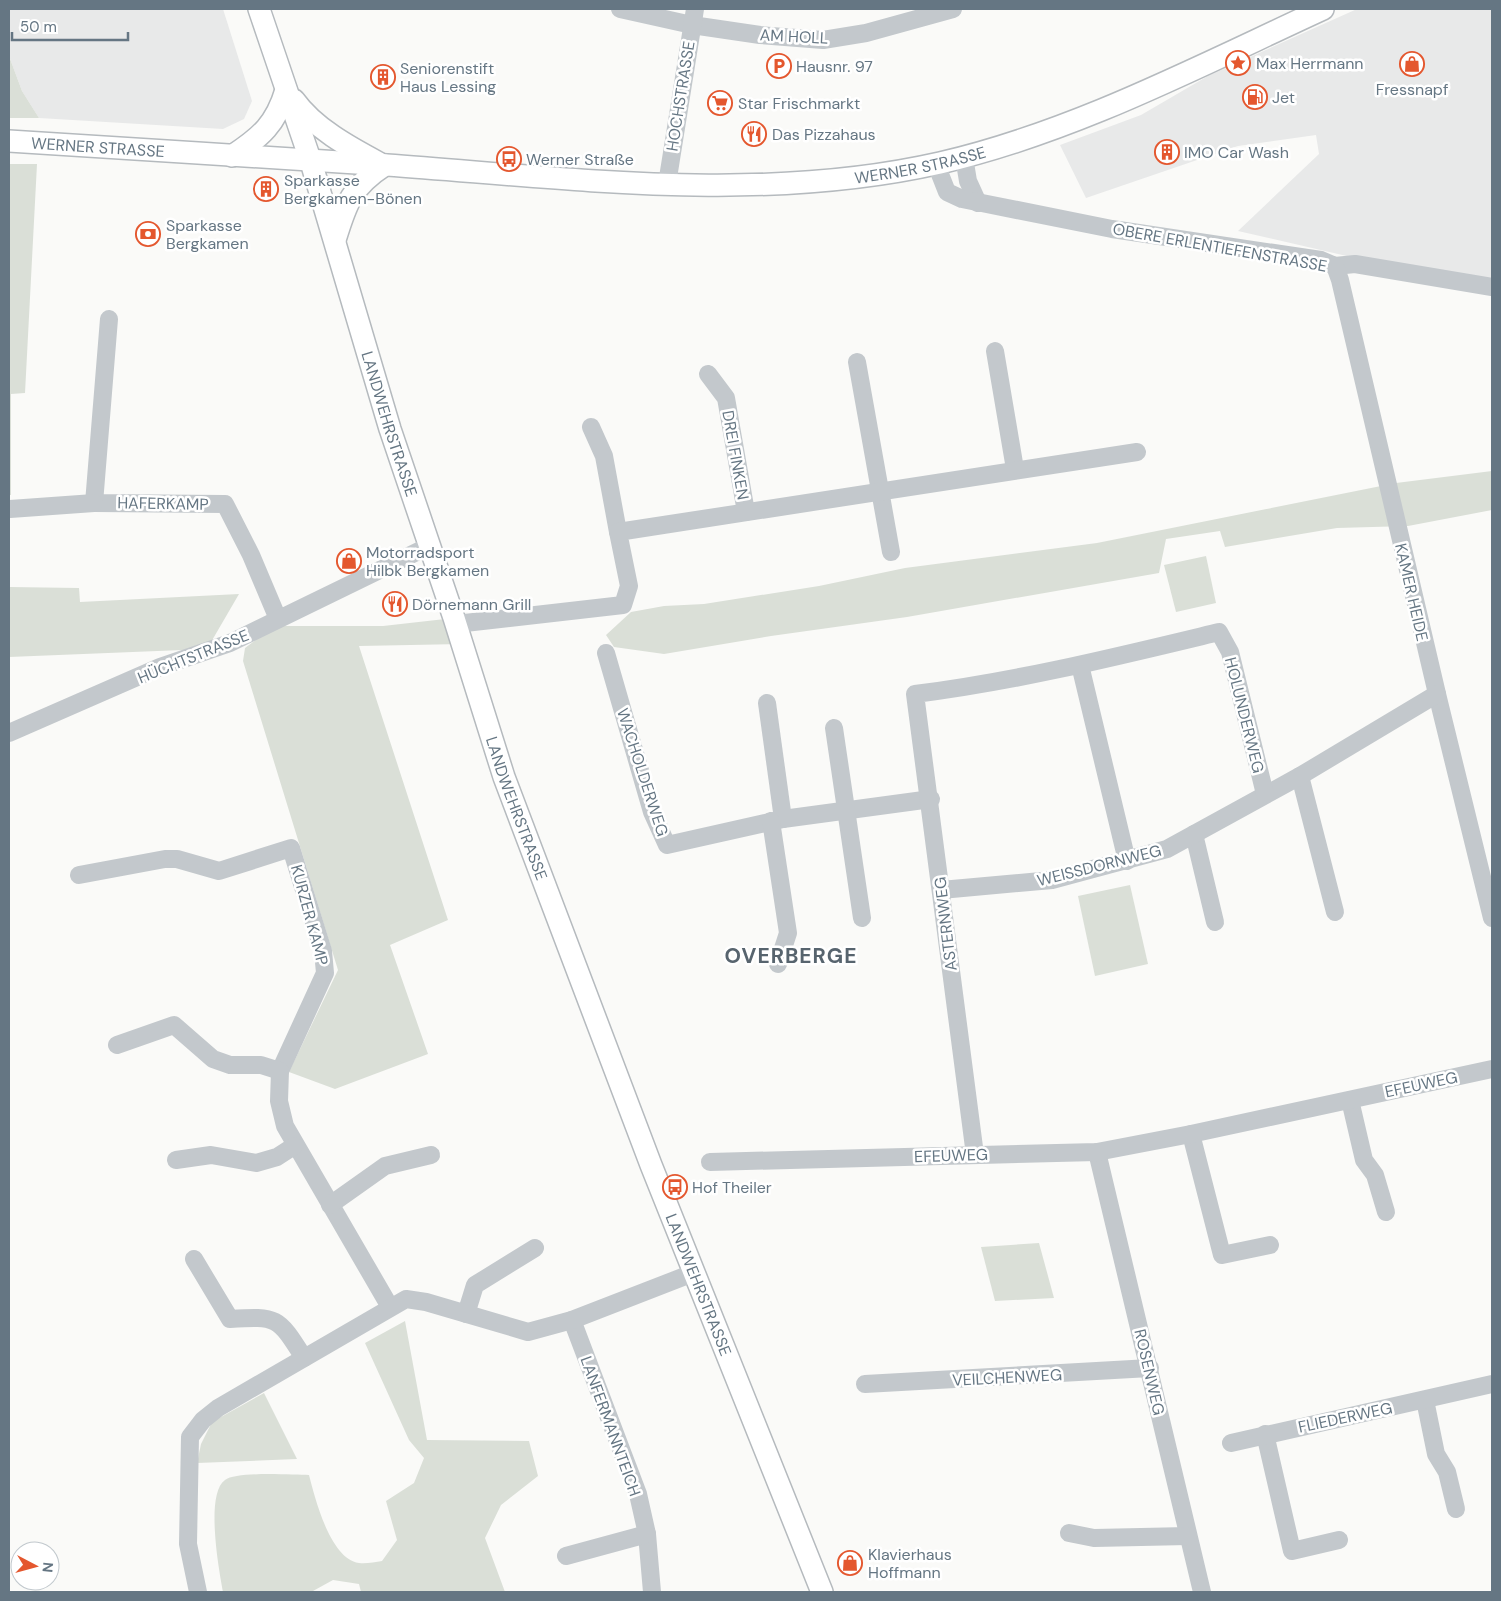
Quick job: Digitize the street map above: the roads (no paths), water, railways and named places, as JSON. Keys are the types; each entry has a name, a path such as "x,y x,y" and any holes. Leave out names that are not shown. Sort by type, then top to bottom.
{"main road":[{"name":"LANDWEHRSTRASSE","path":"259,9 311,162 381,401 456,624 504,777 693,1273 822,1592"},
{"name":"WERNER STRASSE","path":"9,141 667,184 838,181 936,164 1031,137 1120,102 1323,9"},
{"path":"232,156 252,143 267,129 281,107 286,90"},
{"path":"286,90 302,112 319,126 358,152 384,165 365,178 353,193 343,213 335,240"}],"street":[{"name":"AM HOLL","path":"620,9 693,17 760,35 824,40 866,33 953,9"},
{"name":"HOCHSTRASSE","path":"667,184 693,17"},
{"path":"964,157 968,182 978,203"},
{"name":"OBERE ERLENTIEFENSTRASSE","path":"936,164 947,192 978,203 1112,228 1321,260 1335,266 1354,264 1492,287"},
{"name":"KAMER HEIDE","path":"1335,266 1340,280 1437,694 1492,918"},
{"name":"HAFERKAMP","path":"94,502 109,319"},
{"path":"995,351 1015,469"},
{"path":"857,362 890,552"},
{"name":"DREI FINKEN","path":"708,374 726,398 746,512"},
{"path":"456,624 623,606 629,586 604,456 591,427"},
{"name":"DREI FINKEN","path":"618,532 880,492 1015,469 1137,452"},
{"name":"HAFERKAMP","path":"10,509 94,502 225,504 251,555 278,619"},
{"name":"HÜCHTSTRASSE","path":"9,734 160,667 230,643 429,546"},
{"name":"HOLUNDERWEG","path":"915,694 954,689 1080,665 1219,632 1230,652 1265,794"},
{"name":"WACHOLDERWEG","path":"606,653 652,812 667,845 777,820 930,799"},
{"path":"1080,665 1127,861"},
{"name":"ASTERNWEG","path":"915,694 975,1155"},
{"name":"WEISSDORNWEG","path":"941,890 1052,880 1167,849 1300,776 1437,694"},
{"path":"767,703 788,933 778,964"},
{"path":"834,728 862,918"},
{"path":"1300,776 1335,912"},
{"path":"1194,834 1215,922"},
{"name":"KURZER KAMP","path":"79,875 165,859 177,859 219,871 291,848 323,951 325,973 280,1071 278,1086 280,1114 294,1146 390,1307"},
{"path":"117,1046 174,1025 213,1060 230,1065 260,1065 280,1071"},
{"name":"EFEUWEG","path":"710,1162 1097,1152 1191,1134 1492,1069"},
{"path":"1350,1100 1364,1160 1375,1175 1386,1212"},
{"path":"1191,1134 1222,1256 1270,1245"},
{"path":"176,1160 211,1155 256,1163 277,1157 294,1146"},
{"name":"ROSENWEG","path":"1097,1152 1202,1592"},
{"path":"330,1205 385,1166 430,1155"},
{"path":"466,1314 475,1285 535,1248"},
{"path":"194,1259 230,1318 270,1318 284,1327 304,1358"},
{"path":"198,1592 188,1544 190,1437 203,1420 218,1408 390,1307 406,1300 426,1302 528,1332 572,1320 693,1273"},
{"name":"LANFERMANNTEICH","path":"572,1320 629,1468 647,1534 652,1592"},
{"name":"VEILCHENWEG","path":"865,1384 1150,1368"},
{"name":"FLIEDERWEG","path":"1231,1443 1492,1384"},
{"path":"1425,1400 1436,1454 1447,1472 1456,1509"},
{"path":"1265,1434 1292,1551 1339,1540"},
{"path":"1069,1533 1094,1538 1188,1536"},
{"path":"566,1556 647,1534"}],"place":[{"name":"Max Herrmann","path":"1238,63"},
{"name":"Fressnapf","path":"1412,64"},
{"name":"Hausnr. 97","path":"779,66"},
{"name":"Seniorenstift Haus Lessing","path":"383,77"},
{"name":"Jet","path":"1255,97"},
{"name":"Star Frischmarkt","path":"720,103"},
{"name":"Das Pizzahaus","path":"754,134"},
{"name":"IMO Car Wash","path":"1167,152"},
{"name":"Werner Straße","path":"509,159"},
{"name":"Sparkasse Bergkamen-Bönen","path":"266,189"},
{"name":"Sparkasse Bergkamen","path":"148,234"},
{"name":"Motorradsport Hilbk Bergkamen","path":"349,561"},
{"name":"Dörnemann Grill","path":"395,604"},
{"name":"Hof Theiler","path":"675,1187"},
{"name":"Klavierhaus Hoffmann","path":"850,1563"}],"district":[{"name":"OVERBERGE","path":"791,956"}]}
